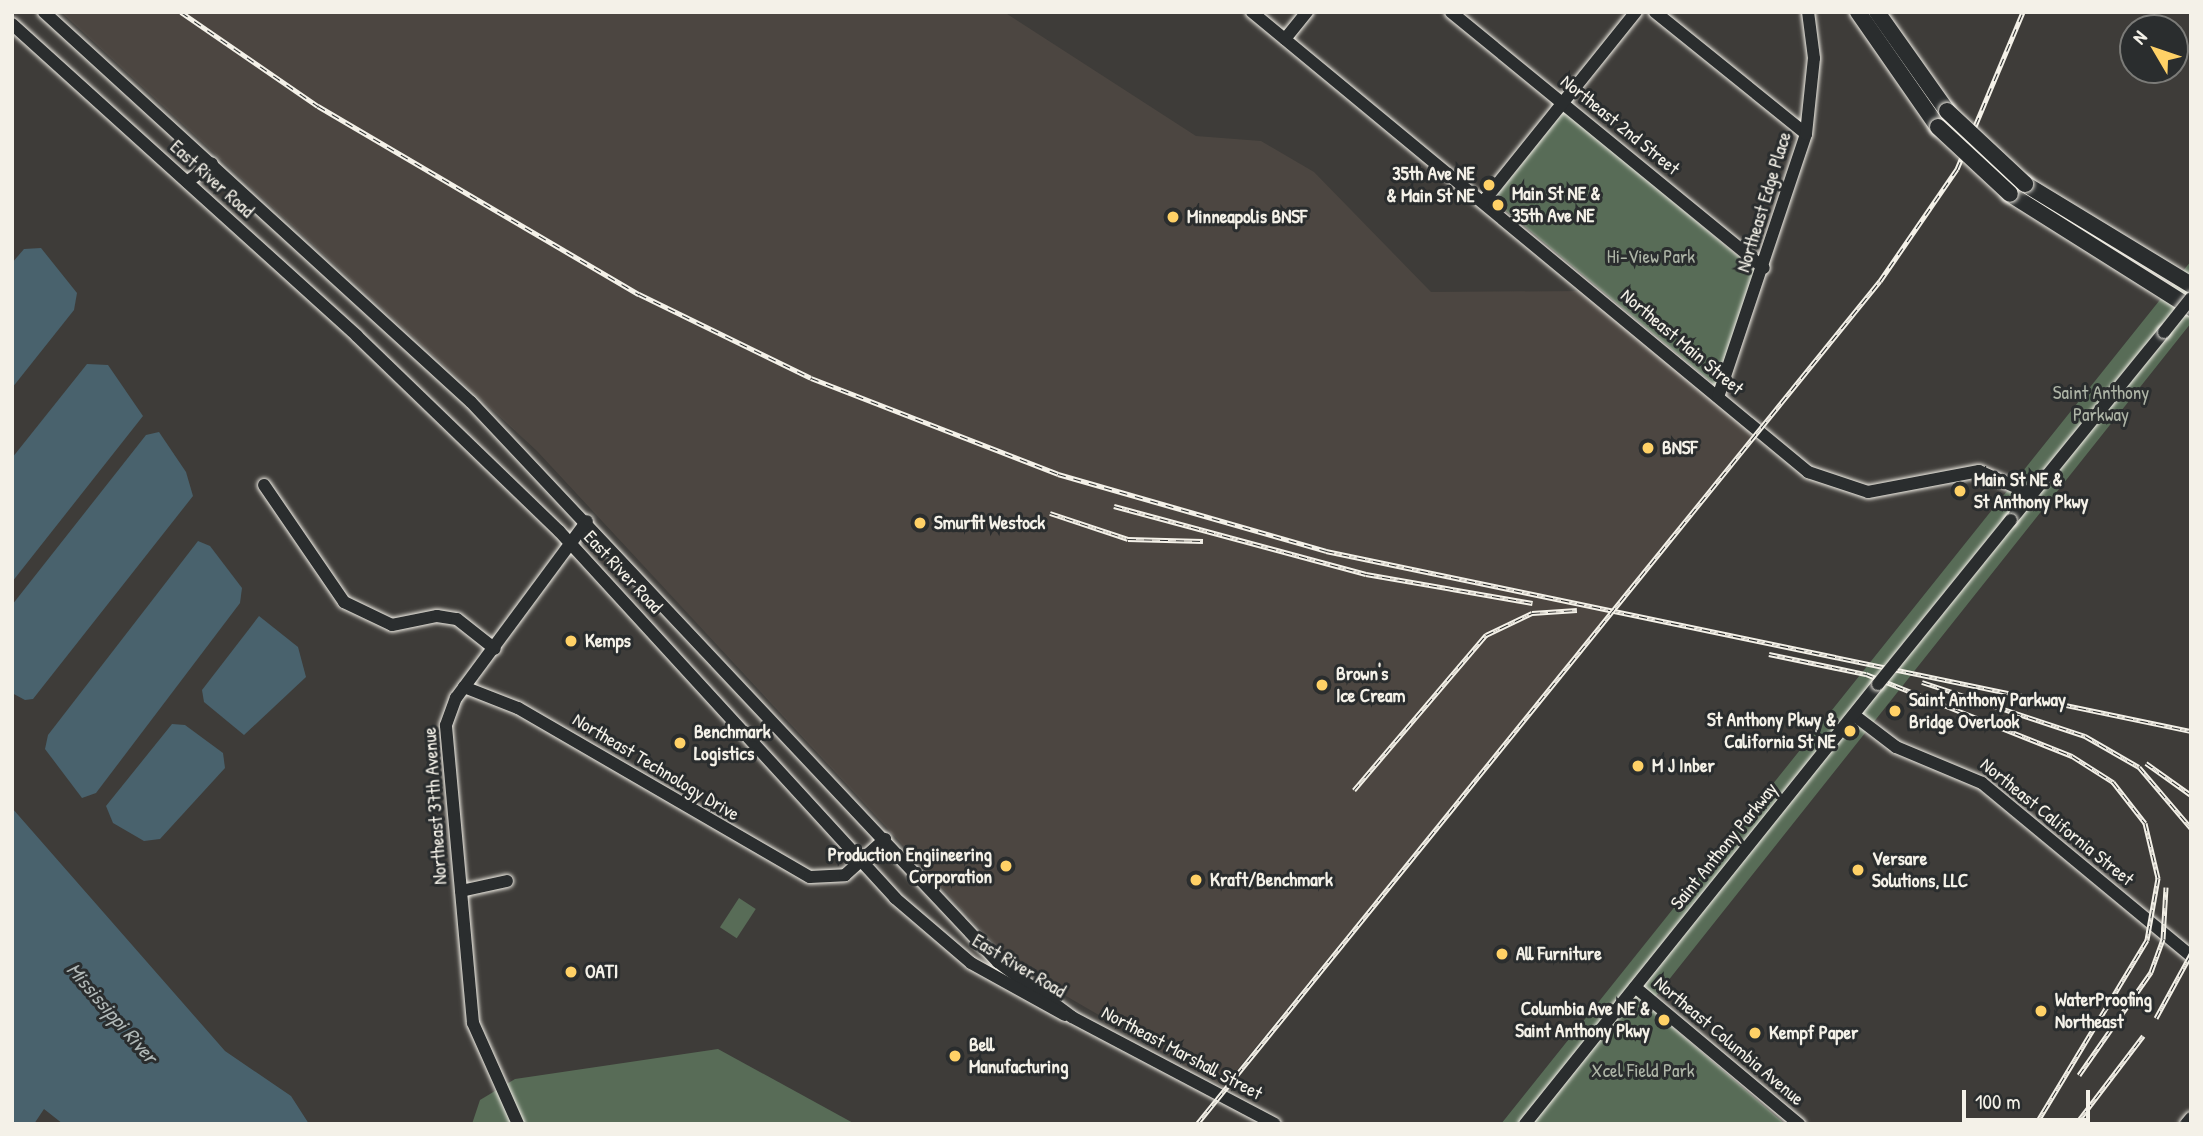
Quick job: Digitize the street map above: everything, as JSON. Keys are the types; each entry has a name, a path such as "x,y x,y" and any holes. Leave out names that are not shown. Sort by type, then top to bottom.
{"main road":[{"path":"1858,12 1938,127 2010,194 2191,308"},
{"path":"1878,12 1947,111 2025,184 2191,285"}],"street":[{"name":"East River Road","path":"44,12 212,163 576,509 885,839 961,928 1072,1017"},
{"name":"Northeast Main Street","path":"1252,12 1808,472 1843,488 1898,489 1979,471 2032,494"},
{"path":"1285,39 1307,12"},
{"name":"Northeast 2nd Street","path":"1451,12 1764,268"},
{"path":"1483,202 1636,12"},
{"path":"1655,12 1806,134"},
{"name":"Northeast Edge Place","path":"1718,397 1764,268 1806,134 1814,58 1808,12"},
{"name":"East River Road","path":"12,24 187,182 574,547 860,861 971,963 1072,1017"},
{"path":"187,182 212,163"},
{"name":"Saint Anthony Parkway","path":"1525,1124 2191,298"},
{"path":"264,485 344,602 392,625 438,616 457,619 495,649"},
{"name":"Northeast 37th Avenue","path":"518,1124 473,1023 446,725 464,687 574,547 587,521"},
{"name":"Northeast Technology Drive","path":"464,687 518,708 701,818 828,881 860,861"},
{"name":"Northeast California Street","path":"1854,715 1896,747 1982,783 2191,956"},
{"path":"860,861 885,839"},
{"path":"461,891 507,881"},
{"name":"Northeast Columbia Avenue","path":"1635,987 1799,1124"},
{"name":"Northeast Marshall Street","path":"1072,1017 1275,1124"},
{"path":"2186,1124 2191,1118"}],"shaded area":[{"path":"61,12 1004,12 1196,136 1261,141 1314,172 1431,292 1582,291 1756,434 1223,1087 1016,967 537,451"}],"green space":[{"name":"Hi-View Park","path":"1564,111 1756,271 1716,386 1493,200"},
{"name":"Saint Anthony Parkway","path":"2191,261 2191,323 1648,1006 1785,1124 1501,1124"},
{"path":"739,898 756,909 737,938 720,927"},
{"path":"718,1049 855,1124 472,1124 480,1100 515,1079"}],"water":[{"path":"41,248 77,293 74,310 12,388 12,263 24,249"},
{"path":"87,364 108,365 143,416 12,582 12,458"},
{"path":"159,432 186,472 193,496 33,699 25,700 12,693 12,605 146,435"},
{"path":"198,541 210,546 242,588 240,603 96,793 82,798 45,749 48,735"},
{"path":"259,616 298,647 306,677 244,735 204,702 202,690"},
{"path":"172,724 185,725 223,753 225,768 160,839 144,841 113,823 106,806"},
{"name":"Mississippi River","path":"12,808 225,1051 291,1096 309,1124 63,1124 44,1109 34,1124 12,1124"}],"railway":[{"path":"181,12 318,106 639,294 811,378 1058,474 1326,551 2191,731"},
{"path":"1197,1124 1880,281 1957,169 2023,12"},
{"path":"1114,506 1366,574 1532,603"},
{"path":"1050,513 1128,539 1203,541"},
{"path":"1354,790 1486,635 1532,613 1577,610"},
{"path":"1769,654 1866,674 2072,756 2113,782 2145,823 2158,878 2147,940 2036,1124"},
{"path":"1922,682 2085,736 2139,767 2191,828"},
{"path":"2146,763 2191,795"},
{"path":"2079,1075 2151,972 2163,939 2166,887"},
{"path":"2156,1018 2191,954"},
{"path":"2076,1124 2143,1036"}],"place":[{"name":"35th Ave NE & Main St NE","path":"1489,185"},
{"name":"Main St NE & 35th Ave NE","path":"1498,205"},
{"name":"Minneapolis BNSF","path":"1173,217"},
{"name":"BNSF","path":"1648,448"},
{"name":"Main St NE & St Anthony Pkwy","path":"1960,491"},
{"name":"Smurfit Westock","path":"920,523"},
{"name":"Kemps","path":"571,641"},
{"name":"Brown's Ice Cream","path":"1322,685"},
{"name":"Saint Anthony Parkway Bridge Overlook","path":"1895,711"},
{"name":"St Anthony Pkwy & California St NE","path":"1850,731"},
{"name":"Benchmark Logistics","path":"680,743"},
{"name":"M J Inber","path":"1638,766"},
{"name":"Production Engiineering Corporation","path":"1006,866"},
{"name":"Versare Solutions, LLC","path":"1858,870"},
{"name":"Kraft/Benchmark","path":"1196,880"},
{"name":"All Furniture","path":"1502,954"},
{"name":"OATI","path":"571,972"},
{"name":"WaterProofing Northeast","path":"2041,1011"},
{"name":"Columbia Ave NE & Saint Anthony Pkwy","path":"1664,1020"},
{"name":"Kempf Paper","path":"1755,1033"},
{"name":"Bell Manufacturing","path":"955,1056"}],"park label":[{"name":"Xcel Field Park","path":"1643,1071"}]}
